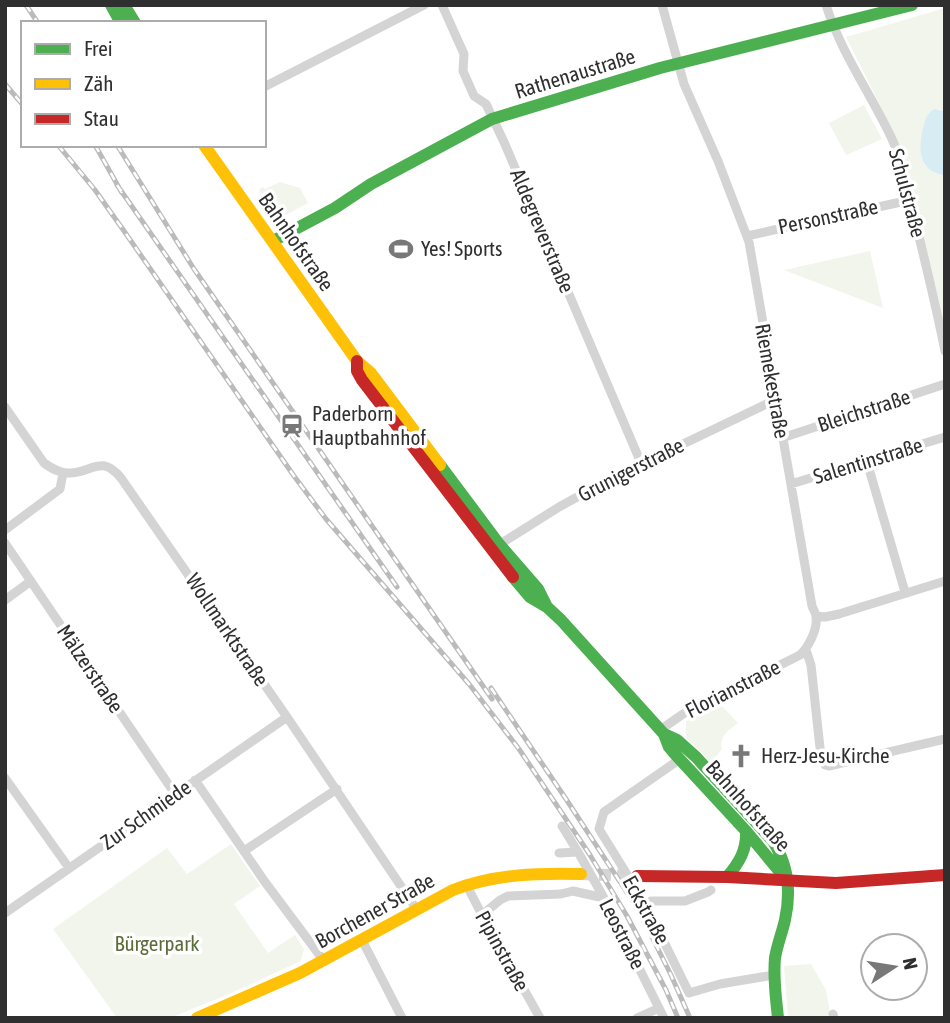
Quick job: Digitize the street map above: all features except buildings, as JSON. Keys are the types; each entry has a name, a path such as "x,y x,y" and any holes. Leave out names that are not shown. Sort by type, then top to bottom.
{"main road":[{"path":"111,5 120,21"},
{"path":"124,5 134,21"},
{"name":"Rathenaustraße","path":"273,241 335,208 371,184 492,119 678,64 912,5"},
{"name":"Bahnhofstraße","path":"205,147 357,361 371,373 495,547 538,589 547,607 662,732 669,747 788,881"},
{"name":"Bahnhofstraße","path":"662,732 677,740 703,764 773,841 780,851 788,881"},
{"path":"727,877 743,857 746,831"},
{"name":"Borchener Straße","path":"199,1017 300,973 467,884 522,873 581,874"},
{"path":"637,876 852,883 945,875"},
{"path":"778,1018 774,975 777,947 785,919 788,881"}],"street":[{"path":"266,87 424,5"},
{"name":"Aldegreverstraße","path":"442,5 464,54 463,71 474,96 486,104 641,463"},
{"name":"Riemekestraße","path":"662,5 684,84 747,236 812,606 817,616"},
{"name":"Schulstraße","path":"826,5 832,24 892,139 900,161 945,351"},
{"name":"Personstraße","path":"747,236 910,200"},
{"name":"Bleichstraße","path":"782,438 945,384"},
{"name":"Grunigerstraße","path":"495,547 563,505 641,463 777,399"},
{"path":"5,407 44,463 63,473 60,489 5,530"},
{"name":"Salentinstraße","path":"791,484 945,437"},
{"path":"867,462 905,592"},
{"name":"Wollmarktstraße","path":"63,473 72,474 94,466 113,469 186,569 417,910"},
{"name":"Mälzerstraße","path":"5,543 176,794"},
{"path":"945,580 839,614 817,616 806,650 811,665 821,757 825,765 945,739"},
{"path":"5,600 31,582"},
{"name":"Florianstraße","path":"662,732 680,715 806,650"},
{"name":"Zur Schmiede","path":"5,912 287,717"},
{"name":"Eckstraße","path":"680,759 604,812 599,829 646,905 689,993 720,984 774,975"},
{"path":"5,778 69,868"},
{"path":"195,780 324,961"},
{"path":"244,851 337,789"},
{"name":"Leostraße","path":"562,826 604,898 664,1018"},
{"path":"559,853 578,852"},
{"name":"Pipinstraße","path":"467,884 481,915 540,1018"},
{"path":"646,905 651,901 685,901 710,890"},
{"path":"481,915 509,896 573,891 604,898"},
{"path":"362,940 402,1018"},
{"path":"637,1018 659,1008"}],"green space":[{"path":"945,8 945,111 939,109 924,122 921,148 928,169 945,175 945,329 904,160 895,135 846,37"},
{"path":"864,105 882,139 846,155 829,123"},
{"path":"280,182 300,188 308,203 277,217 261,197 259,190"},
{"path":"870,251 883,308 784,270"},
{"path":"721,705 738,723 723,737 722,749 714,759 734,782 732,784 686,737 686,721"},
{"name":"Bürgerpark","path":"231,844 260,886 234,904 268,953 295,935 304,949 301,961 170,1018 117,1018 53,929 167,848 187,874"},
{"path":"811,964 826,990 831,1018 788,1018 784,966"}],"shaded area":[{"path":"934,109 945,111 945,175 926,166 921,155 924,123"}],"tunnel":[{"path":"581,874 637,876"}],"railway":[{"path":"26,5 37,21"},
{"path":"5,84 21,103"},
{"path":"60,147 95,190 326,519 469,684 519,749 627,916 678,1018"},
{"path":"96,147 122,193"},
{"path":"118,147 194,269 492,699"},
{"path":"117,185 397,587"},
{"path":"491,688 639,911 690,1018"}],"traffic: fast":[{"path":"111,5 120,21"},
{"path":"124,5 134,21"},
{"path":"273,241 335,208 371,184 492,119 660,68 912,5"},
{"path":"440,465 499,544 538,589 547,607"},
{"path":"513,577 530,597 561,620 664,734 677,740 696,757 773,841 785,869 788,889 785,920 775,958 778,1018"},
{"path":"664,734 674,753 785,878"},
{"path":"727,877 741,856 746,831"}],"traffic: slow":[{"path":"205,147 357,361 371,373 440,465"},
{"path":"197,1018 300,973 453,890 516,876 581,874"}],"traffic: jam":[{"path":"357,361 357,371 362,380 513,577"},
{"path":"637,876 727,877 836,883 945,875"}],"place":[{"name":"Yes! Sports","path":"401,249"},
{"name":"Paderborn Hauptbahnhof","path":"292,426"},
{"name":"Herz-Jesu-Kirche","path":"741,756"}]}
